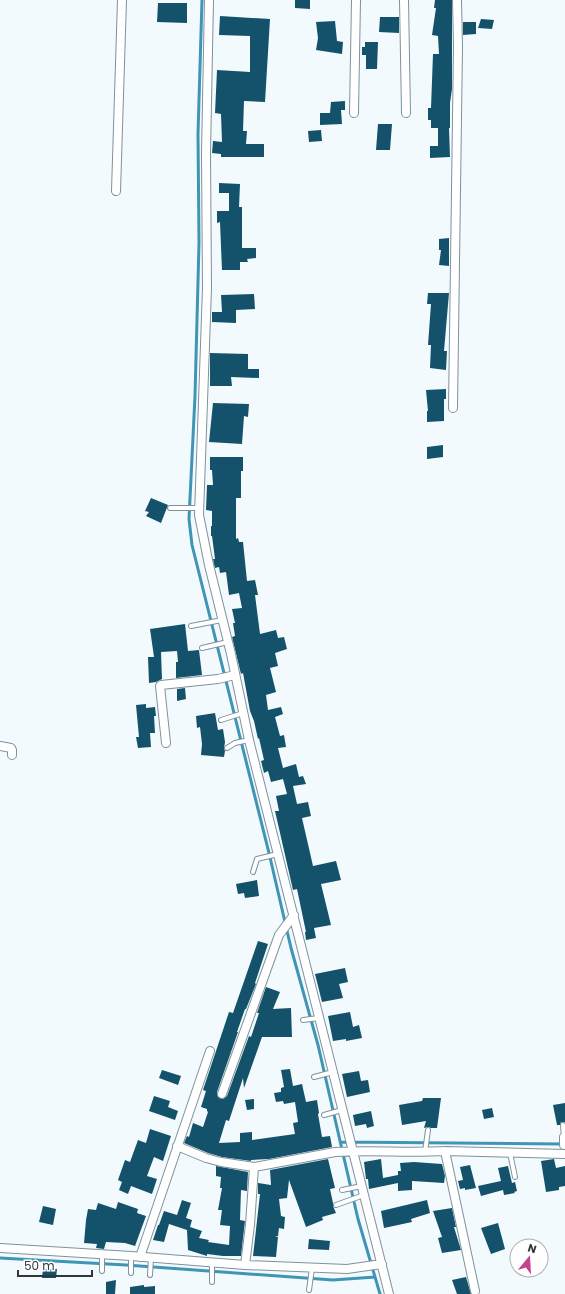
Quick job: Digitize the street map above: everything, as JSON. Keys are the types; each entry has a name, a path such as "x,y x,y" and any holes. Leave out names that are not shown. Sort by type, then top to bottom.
{"street":[{"path":"116,190 122,0"},
{"path":"209,0 206,153 207,288 197,508 246,740 294,915 316,1018 339,1110 348,1135 379,1265 389,1294"},
{"path":"354,113 356,0"},
{"path":"404,0 406,113"},
{"path":"453,408 458,46 457,0"},
{"path":"166,743 160,686 170,683 232,676"},
{"path":"0,746 11,748 12,755"},
{"path":"222,1094 279,935 294,915"},
{"path":"134,1258 177,1146 210,1051"},
{"path":"177,1146 206,1158 254,1167 351,1150 426,1150 564,1154"},
{"path":"445,1151 475,1291"},
{"path":"244,1265 250,1225 254,1167"},
{"path":"0,1248 212,1265 244,1265 312,1270 366,1268 379,1265"}],"lane":[{"path":"170,508 197,508"},
{"path":"191,626 220,620"},
{"path":"202,648 225,643"},
{"path":"221,720 241,714"},
{"path":"227,748 235,743 246,740"},
{"path":"253,872 260,857 277,854"},
{"path":"304,1020 316,1018"},
{"path":"316,1076 330,1073"},
{"path":"326,1114 339,1110"},
{"path":"563,1125 564,1154"},
{"path":"426,1150 428,1130"},
{"path":"510,1152 515,1177"},
{"path":"344,1190 359,1186"},
{"path":"336,1205 362,1195"},
{"path":"102,1257 102,1269"},
{"path":"131,1271 134,1258"},
{"path":"150,1274 151,1260"},
{"path":"212,1265 212,1282"},
{"path":"309,1290 312,1270"}],"building":[{"path":"295,0 310,0 310,9 295,8"},
{"path":"435,0 452,0 452,89 449,128 450,157 430,158 430,146 438,146 438,128 431,128 431,120 428,120 428,108 431,108 433,54 439,54 438,36 432,35 436,8 434,8"},
{"path":"158,3 187,3 187,23 157,22"},
{"path":"220,16 270,19 265,102 244,101 243,131 247,131 246,144 264,144 264,157 221,157 221,154 212,153 213,141 222,142 221,114 215,113 217,70 250,72 250,36 219,35"},
{"path":"380,17 399,17 399,33 379,32"},
{"path":"481,19 494,20 492,29 478,28"},
{"path":"335,21 337,41 343,42 342,54 316,50 318,38 316,22"},
{"path":"463,22 476,22 476,34 463,35"},
{"path":"365,42 378,42 377,69 366,69 366,55 362,55 362,47 365,47"},
{"path":"345,101 345,110 341,110 342,124 320,125 320,113 330,113 331,102"},
{"path":"378,124 392,124 390,150 376,150"},
{"path":"321,130 322,141 309,142 308,131"},
{"path":"219,183 240,184 239,207 242,207 242,248 256,248 256,258 247,259 248,262 240,262 240,270 222,270 220,222 217,223 217,211 229,211 229,193 219,193"},
{"path":"449,238 449,266 439,265 441,250 439,250 439,239"},
{"path":"428,293 449,293 444,351 447,351 446,370 430,368 431,345 428,345 431,304 427,304"},
{"path":"254,294 255,309 236,310 236,323 212,322 212,312 222,312 221,295"},
{"path":"210,353 248,354 248,369 259,369 259,378 231,377 232,386 210,386"},
{"path":"446,389 446,399 444,399 444,421 427,422 428,411 426,390"},
{"path":"213,403 249,404 248,417 244,416 242,444 209,442"},
{"path":"443,445 443,457 427,459 427,447"},
{"path":"210,457 243,457 243,471 241,471 241,498 236,498 236,539 238,538 239,542 243,542 247,581 255,580 258,595 255,595 260,634 276,630 278,638 284,637 287,649 275,653 278,666 270,668 276,692 266,695 268,710 281,707 283,714 275,717 280,736 284,735 286,747 278,748 283,768 296,764 299,777 303,776 306,784 293,786 297,804 308,802 311,816 302,818 313,866 336,861 341,880 321,884 331,925 314,928 316,938 306,940 306,932 297,889 293,890 275,811 279,811 276,796 287,794 283,779 271,782 268,771 264,773 261,761 264,760 259,738 258,739 250,711 243,673 241,674 232,637 235,636 233,623 235,623 232,609 242,608 239,593 229,595 226,572 220,573 219,567 215,568 214,564 213,559 215,559 211,536 212,511 206,510 207,485 213,485 212,470 210,470"},
{"path":"151,498 168,505 161,523 146,516 149,512 145,511"},
{"path":"185,624 188,651 199,650 202,675 176,678 176,662 178,662 177,651 161,652 162,679 149,683 148,657 154,657 150,629"},
{"path":"185,688 186,699 177,701 177,689"},
{"path":"146,704 146,708 155,707 155,733 150,733 151,747 138,748 136,737 139,737 136,705"},
{"path":"215,713 218,730 223,729 225,742 224,757 201,755 202,744 200,727 197,728 196,716"},
{"path":"257,880 259,896 245,898 244,893 238,894 236,884"},
{"path":"258,941 268,944 255,983 256,984 245,1009 217,1092 218,1097 223,1099 227,1096 249,1036 251,1037 266,987 280,992 273,1009 291,1008 292,1037 262,1037 244,1088 243,1078 229,1121 226,1120 219,1143 240,1142 240,1133 252,1132 252,1140 295,1134 293,1123 298,1122 295,1102 284,1104 283,1101 276,1102 274,1093 281,1092 281,1088 284,1087 281,1070 290,1069 293,1086 302,1084 306,1102 317,1100 322,1137 330,1136 332,1147 251,1161 222,1157 184,1143 187,1136 189,1137 193,1123 203,1127 208,1112 207,1109 201,1107 206,1091 203,1090 229,1012 233,1013"},
{"path":"345,968 348,982 339,984 343,998 322,1002 315,974"},
{"path":"350,1012 353,1027 359,1025 362,1038 346,1041 346,1039 333,1041 328,1016"},
{"path":"162,1070 181,1076 178,1085 159,1078"},
{"path":"359,1071 361,1081 368,1080 370,1092 347,1097 342,1074"},
{"path":"154,1096 170,1101 168,1107 178,1111 175,1120 149,1111"},
{"path":"423,1098 441,1098 437,1128 424,1128 426,1121 402,1125 399,1105 422,1101"},
{"path":"254,1099 254,1109 247,1110 245,1100"},
{"path":"565,1103 565,1122 561,1122 560,1125 557,1125 553,1105"},
{"path":"492,1108 494,1117 484,1119 482,1110"},
{"path":"371,1111 374,1126 367,1128 366,1124 355,1126 353,1115"},
{"path":"150,1129 171,1136 163,1161 154,1157 147,1176 157,1179 152,1194 131,1186 128,1194 119,1190 122,1182 118,1180 125,1160 130,1162 138,1140 146,1143"},
{"path":"328,1159 335,1188 330,1189 333,1206 336,1213 322,1217 323,1220 306,1227 289,1180 287,1198 279,1199 281,1216 285,1217 284,1229 279,1228 278,1236 275,1237 278,1237 276,1257 253,1256 260,1194 258,1194 258,1183 271,1185 270,1170"},
{"path":"381,1159 383,1178 398,1175 398,1171 401,1171 400,1163 414,1162 442,1164 445,1176 444,1183 412,1181 412,1190 398,1191 398,1183 369,1189 364,1162"},
{"path":"554,1159 556,1168 565,1166 565,1186 559,1187 559,1190 546,1192 541,1161"},
{"path":"470,1165 476,1188 465,1190 465,1188 460,1189 458,1181 463,1180 460,1167"},
{"path":"216,1166 248,1172 247,1191 241,1190 240,1220 245,1221 241,1256 207,1254 207,1256 188,1250 187,1230 169,1224 164,1242 153,1240 164,1211 177,1215 182,1200 191,1203 186,1218 192,1220 190,1227 202,1231 199,1238 209,1240 208,1242 229,1245 230,1226 220,1225 222,1210 218,1210 222,1188 220,1188 221,1177 216,1176"},
{"path":"508,1166 512,1183 515,1182 517,1191 514,1192 515,1193 504,1195 503,1190 481,1196 478,1186 501,1181 498,1168"},
{"path":"427,1200 430,1213 411,1219 412,1222 384,1228 381,1211"},
{"path":"118,1202 138,1209 137,1213 146,1216 135,1246 125,1243 106,1242 104,1249 96,1248 97,1244 84,1243 88,1209 96,1210 98,1203 116,1209"},
{"path":"43,1206 56,1209 53,1225 39,1222"},
{"path":"452,1208 456,1227 454,1227 461,1250 442,1253 438,1238 442,1237 433,1211"},
{"path":"498,1223 505,1249 491,1254 481,1228"},
{"path":"309,1239 330,1241 329,1250 308,1249"},
{"path":"43,1269 57,1269 56,1278 42,1278"},
{"path":"466,1277 471,1294 457,1294 452,1280"},
{"path":"116,1280 115,1294 106,1294 106,1282"},
{"path":"144,1285 144,1287 155,1286 155,1294 130,1294 130,1287"}],"waterway":[{"path":"202,0 198,134 199,243 195,396 189,519 192,545 269,853 291,948 318,1045 358,1219 380,1294"},
{"path":"340,1142 563,1144"},
{"path":"0,1258 126,1265 333,1280 375,1277"}]}
